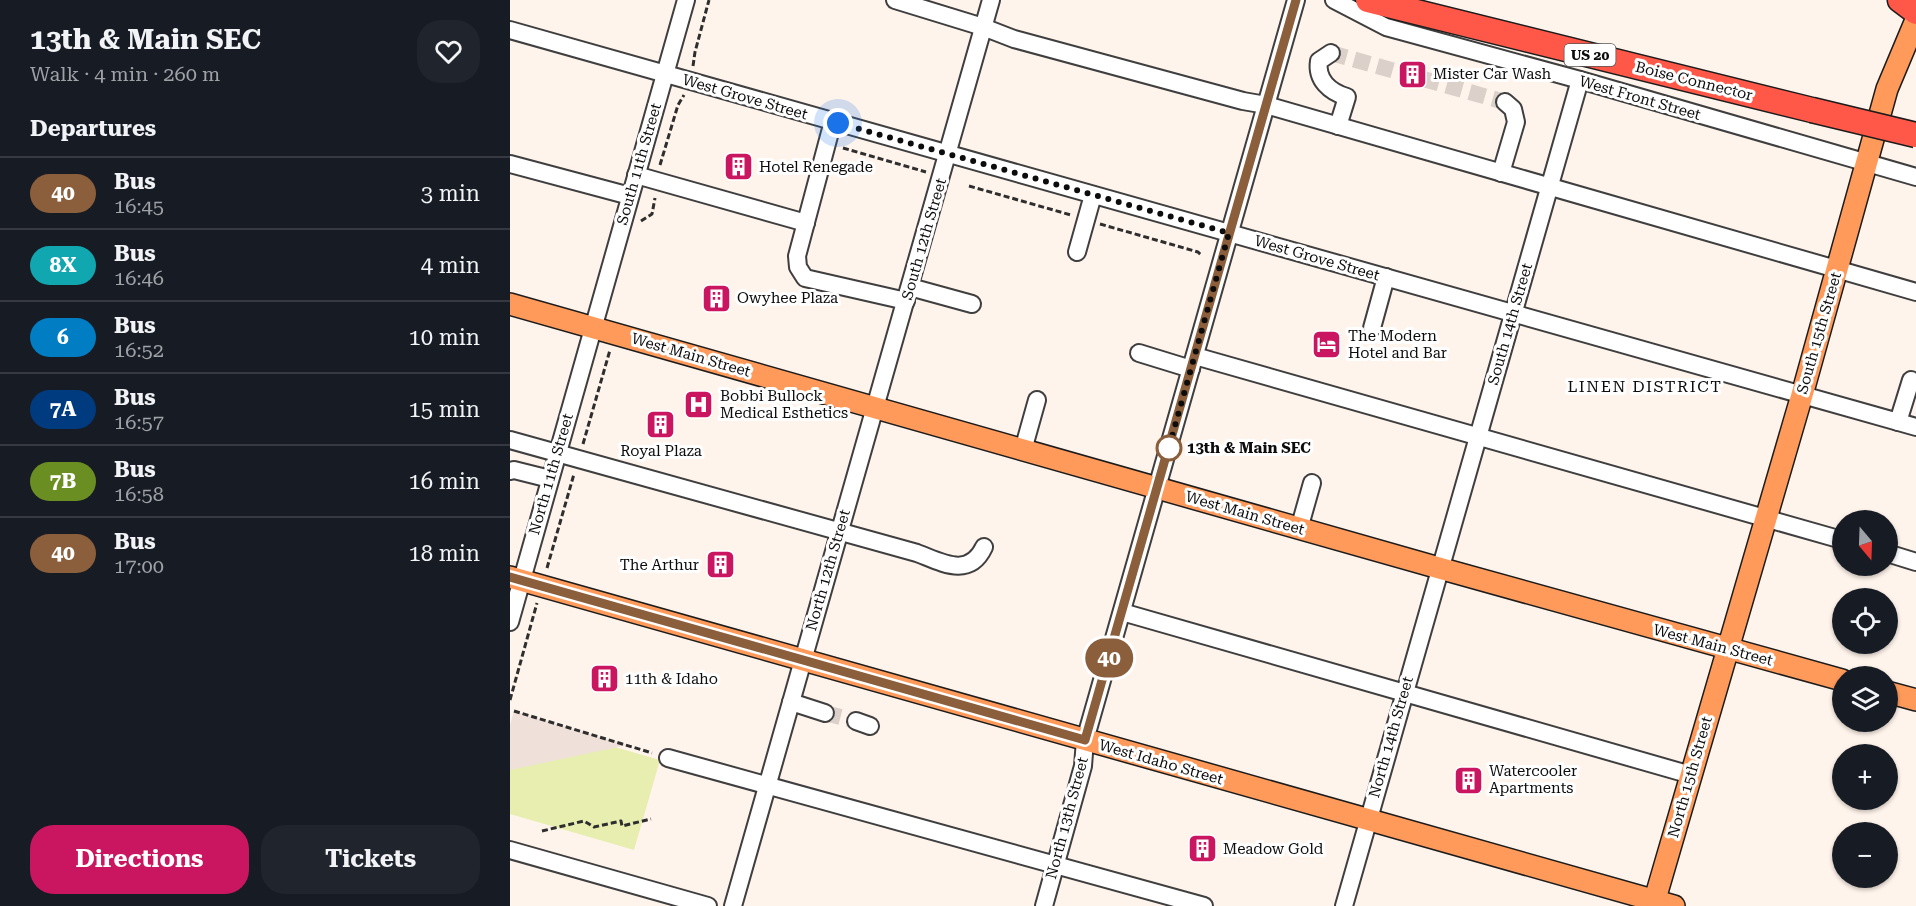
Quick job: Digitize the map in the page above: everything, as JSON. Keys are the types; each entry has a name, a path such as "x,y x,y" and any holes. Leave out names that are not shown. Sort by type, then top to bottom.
{"highway":[{"name":"Boise Connector","path":"1368,0 1916,135"},
{"path":"1900,0 1916,12"}],"main road":[{"name":"South 15th Street","path":"1728,649 1802,395 1887,88 1916,20"},
{"name":"West Main Street","path":"510,304 1299,529 1832,677"},
{"name":"West Idaho Street","path":"516,578 1660,904"},
{"name":"North 15th Street","path":"1660,904 1691,775 1728,649"},
{"path":"1898,695 1916,700"}],"street":[{"name":"South 11th Street","path":"593,327 686,0"},
{"path":"895,0 1014,39 1243,101 1266,105 1916,292"},
{"name":"South 12th Street","path":"875,408 991,0"},
{"name":"North 13th Street","path":"1044,906 1083,766 1085,740 1296,0"},
{"name":"West Front Street","path":"1334,0 1386,27 1580,80 1916,177"},
{"name":"West Grove Street","path":"510,30 1916,427"},
{"path":"1331,53 1319,61 1318,68 1324,84 1336,94 1347,97 1338,126"},
{"name":"South 14th Street","path":"1439,568 1580,80"},
{"path":"1501,173 1516,122 1513,109 1505,102"},
{"path":"833,121 797,256 798,267 805,278 972,304"},
{"path":"510,164 630,196"},
{"path":"636,175 806,223"},
{"path":"1077,252 1093,195"},
{"path":"1372,328 1386,278"},
{"name":"North 11th Street","path":"510,622 516,578 550,479 593,327"},
{"path":"1138,353 1193,362 1478,437 1832,537"},
{"path":"1898,422 1911,380"},
{"path":"1023,450 1037,400"},
{"name":"North 12th Street","path":"733,906 875,408"},
{"path":"510,440 917,553 952,566 964,566 972,562 980,556 984,547"},
{"path":"510,471 550,479"},
{"path":"1299,529 1312,483"},
{"path":"1898,556 1916,562"},
{"name":"North 14th Street","path":"1344,906 1439,568"},
{"path":"1122,612 1691,775"},
{"path":"791,702 825,712"},
{"path":"668,758 1204,906"},
{"path":"510,850 708,906"}],"path":[{"path":"693,66 694,52 709,0"},
{"path":"638,231 641,221 652,214 659,170 668,137 678,105 684,97"},
{"path":"827,143 927,173"},
{"path":"510,700 532,618"},
{"path":"514,711 668,758"},
{"path":"542,831 584,821 594,827 621,820 622,826 651,819"}],"green space":[{"path":"518,719 660,760 634,850 510,814 510,746"}],"shaded area":[{"path":"514,711 627,745 510,770 510,725"}],"tunnel":[{"path":"1331,53 1505,102"},
{"path":"825,713 856,721"}],"bus line":[{"name":"40","path":"510,577 1085,740 1296,0"}],"place":[{"name":"Mister Car Wash","path":"1412,74"},
{"name":"Hotel Renegade","path":"738,167"},
{"name":"Owyhee Plaza","path":"716,298"},
{"name":"The Modern Hotel and Bar","path":"1327,345"},
{"name":"Bobbi Bullock Medical Esthetics","path":"699,405"},
{"name":"Royal Plaza","path":"661,424"},
{"name":"13th & Main SEC","path":"1169,448"},
{"name":"The Arthur","path":"720,565"},
{"name":"11th & Idaho","path":"604,679"},
{"name":"Watercooler Apartments","path":"1468,780"},
{"name":"Meadow Gold","path":"1202,849"}],"district":[{"name":"LINEN DISTRICT","path":"1645,386"}],"route":[{"path":"838,123 1229,233 1166,458 1169,448"}]}
